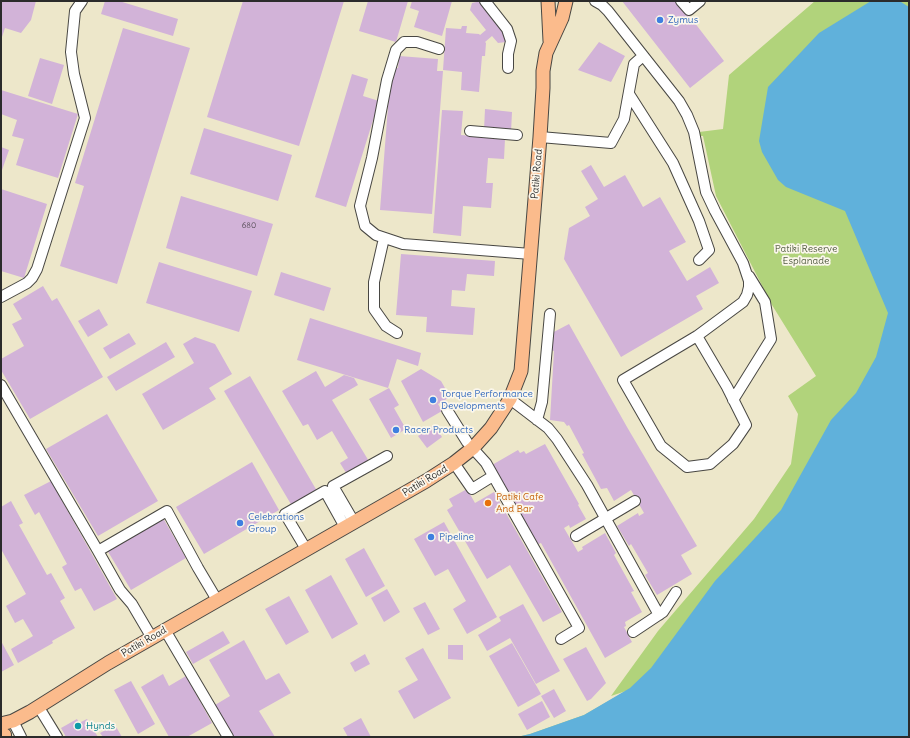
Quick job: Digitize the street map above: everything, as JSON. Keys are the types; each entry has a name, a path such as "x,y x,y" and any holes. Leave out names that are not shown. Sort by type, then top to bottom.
{"main road":[{"name":"Patiki Road","path":"548,1 550,47"},
{"name":"Patiki Road","path":"6,731 38,706 108,663 426,481 454,463 473,448 491,428 510,399 520,371 540,137 543,71 546,53 562,18 566,1"}],"lane":[{"path":"1,297 27,282 32,278 37,269 85,118 74,74 71,52 75,11 82,1"},
{"path":"485,1 507,29 511,41 508,54 508,68"},
{"path":"595,1 608,11 679,101 691,122 706,192 747,272 765,302 770,339 733,400"},
{"path":"681,1 689,10 700,1"},
{"path":"439,49 417,42 404,42 396,50 387,80 372,158 360,206 365,226 376,235 404,244 531,254"},
{"path":"540,137 611,143 624,120 634,64 643,56"},
{"path":"628,94 673,163 699,221 709,250 699,260"},
{"path":"470,131 517,135"},
{"path":"384,238 374,282 374,309 386,326 397,333"},
{"path":"697,336 746,425 733,444 710,464 687,467 661,446 622,380 697,336 742,302 747,295 749,287 747,272"},
{"path":"537,420 542,402 550,314"},
{"path":"1,385 120,590 132,604 152,638"},
{"path":"510,399 548,428 557,439 587,486 659,616"},
{"path":"447,410 467,442 486,463 579,628 561,639"},
{"path":"350,524 333,486 387,456"},
{"path":"454,463 472,489 493,476"},
{"path":"306,549 285,514 318,494 325,491 350,524"},
{"path":"576,536 635,501"},
{"path":"98,551 167,511 217,600"},
{"path":"633,632 659,616 676,592"},
{"path":"165,630 228,737"},
{"path":"38,706 57,737"},
{"path":"6,731 21,737"}],"green space":[{"name":"Patiki Reserve Esplanade","path":"815,1 909,1 909,737 517,737 530,734 584,715 626,691 611,696 658,631 754,519 791,464 798,414 788,396 816,376 772,305 716,196 703,136 700,136 699,132 723,129 729,75"}],"water":[{"path":"871,1 901,2 909,7 909,737 517,737 530,734 584,715 630,688 651,668 715,581 781,510 831,420 856,393 876,357 888,313 845,211 786,187 778,180 762,152 759,141 768,87 819,33"}],"building":[{"path":"1,1 36,1 31,20 21,33 5,28 1,40"},
{"path":"105,1 119,1 178,19 173,36 101,14"},
{"path":"243,1 344,1 299,146 207,117"},
{"path":"368,1 408,1 396,42 359,31"},
{"path":"412,1 452,1 442,36 414,27 419,11 410,8"},
{"path":"481,1 509,34 506,42 498,43 492,36 485,42 485,56 482,56 479,92 461,90 462,72 443,70 446,28 461,29 462,26 467,26 466,33 480,35 486,30 470,10 472,3"},
{"path":"622,1 678,1 724,61 690,88"},
{"path":"123,28 190,48 117,284 60,266 84,186 75,183"},
{"path":"599,42 625,56 611,82 578,70"},
{"path":"399,56 438,59 437,71 443,71 432,214 380,210 391,68 398,68"},
{"path":"40,58 64,65 52,104 28,96"},
{"path":"352,74 368,79 363,96 379,101 346,207 315,197"},
{"path":"1,90 78,114 58,178 16,165 24,139 12,136 17,120 1,114"},
{"path":"485,109 512,112 511,132 484,130"},
{"path":"442,110 463,111 461,135 505,139 504,159 488,158 486,183 493,183 491,208 463,206 461,236 433,233"},
{"path":"204,128 292,155 278,201 190,174"},
{"path":"1,147 9,150 1,173"},
{"path":"591,165 604,187 625,175 643,207 660,197 686,242 669,251 687,281 710,267 719,283 696,296 703,309 621,357 564,259 569,228 590,216 585,207 598,199 581,171"},
{"path":"1,189 47,204 24,278 1,271"},
{"path":"181,196 273,224 257,276 166,248"},
{"path":"401,254 495,261 494,276 467,274 465,291 452,290 451,306 475,308 473,335 426,332 427,317 396,315"},
{"path":"159,262 252,291 239,332 146,303"},
{"path":"281,272 331,288 324,311 274,295"},
{"path":"43,286 52,301 57,298 103,377 30,419 1,370 1,359 24,346 12,324 22,319 13,304"},
{"path":"99,309 108,325 88,337 78,321"},
{"path":"310,318 421,353 418,366 397,359 388,388 297,360"},
{"path":"569,324 627,427 697,546 681,555 692,574 657,595 645,575 648,573 631,544 629,546 617,526 638,513 639,516 644,513 631,490 614,501 607,488 601,489 582,454 584,453 569,425 567,426 564,422 550,420 554,351 551,350 550,334"},
{"path":"129,333 136,344 110,359 103,348"},
{"path":"195,337 215,344 232,374 209,388 216,399 163,430 142,394 194,363 183,344"},
{"path":"166,342 175,357 116,391 107,377"},
{"path":"421,369 441,381 450,397 438,404 442,411 423,422 401,381"},
{"path":"316,371 325,387 344,375 354,378 358,385 332,400 370,463 348,476 340,463 348,458 332,431 317,440 308,424 303,426 282,391"},
{"path":"250,376 317,491 292,506 224,391"},
{"path":"389,388 399,405 394,408 406,429 391,438 369,399"},
{"path":"107,414 158,501 98,536 46,449"},
{"path":"434,425 442,437 427,448 418,436"},
{"path":"545,444 586,519 570,528 569,525 564,528 578,552 583,549 582,547 605,533 616,553 614,555 634,591 631,592 642,612 625,622 626,626 624,627 632,642 605,658 541,543 538,544 492,465 518,450 520,453 524,451 526,454"},
{"path":"252,462 279,510 204,554 176,507"},
{"path":"51,481 117,599 94,611 81,588 75,591 62,567 67,564 39,512 35,515 24,495"},
{"path":"467,489 475,503 494,492 562,612 543,622 510,565 487,579 447,510 453,506 449,499"},
{"path":"11,501 23,523 19,525 47,575 51,573 65,598 60,601 75,628 52,641 53,643 18,663 11,649 33,636 23,619 15,623 6,606 26,594 1,549 1,507"},
{"path":"163,518 186,558 131,590 107,550"},
{"path":"444,522 497,617 467,634 453,609 466,601 448,569 435,576 414,539"},
{"path":"364,548 385,586 366,597 345,559"},
{"path":"331,575 358,624 332,639 305,590"},
{"path":"387,589 400,612 384,622 371,598"},
{"path":"289,596 309,632 286,645 265,609"},
{"path":"425,602 440,629 428,635 413,608"},
{"path":"523,604 560,671 536,684 510,638 487,651 478,635 501,621 499,617"},
{"path":"223,631 230,643 193,664 186,652"},
{"path":"244,640 266,680 279,673 291,693 259,711 275,737 234,737 215,705 230,696 209,660"},
{"path":"1,641 14,665 1,672"},
{"path":"512,643 541,694 518,707 489,656"},
{"path":"448,645 463,645 463,660 448,659"},
{"path":"586,647 606,683 591,699 587,701 563,659"},
{"path":"423,648 451,698 414,719 398,691 418,680 405,658"},
{"path":"365,654 370,664 355,672 350,663"},
{"path":"163,674 169,686 186,676 212,723 187,737 169,737 141,687"},
{"path":"131,681 155,724 138,734 114,690"},
{"path":"554,689 566,711 554,718 541,696"},
{"path":"542,701 550,717 527,730 518,714"},
{"path":"361,718 371,737 348,737 343,728"},
{"name":"Hynds","path":"77,719 79,723 87,719 98,737 66,737 61,728"},
{"path":"115,725 122,737 103,737 100,733"}],"place":[{"name":"Zymus","path":"660,20"},
{"name":"Torque Performance Developments","path":"433,400"},
{"name":"Racer Products","path":"396,430"},
{"name":"Patiki Cafe And Bar","path":"488,503"},
{"name":"Celebrations Group","path":"240,523"},
{"name":"Pipeline","path":"431,537"},
{"name":"Hynds","path":"78,726"}]}
